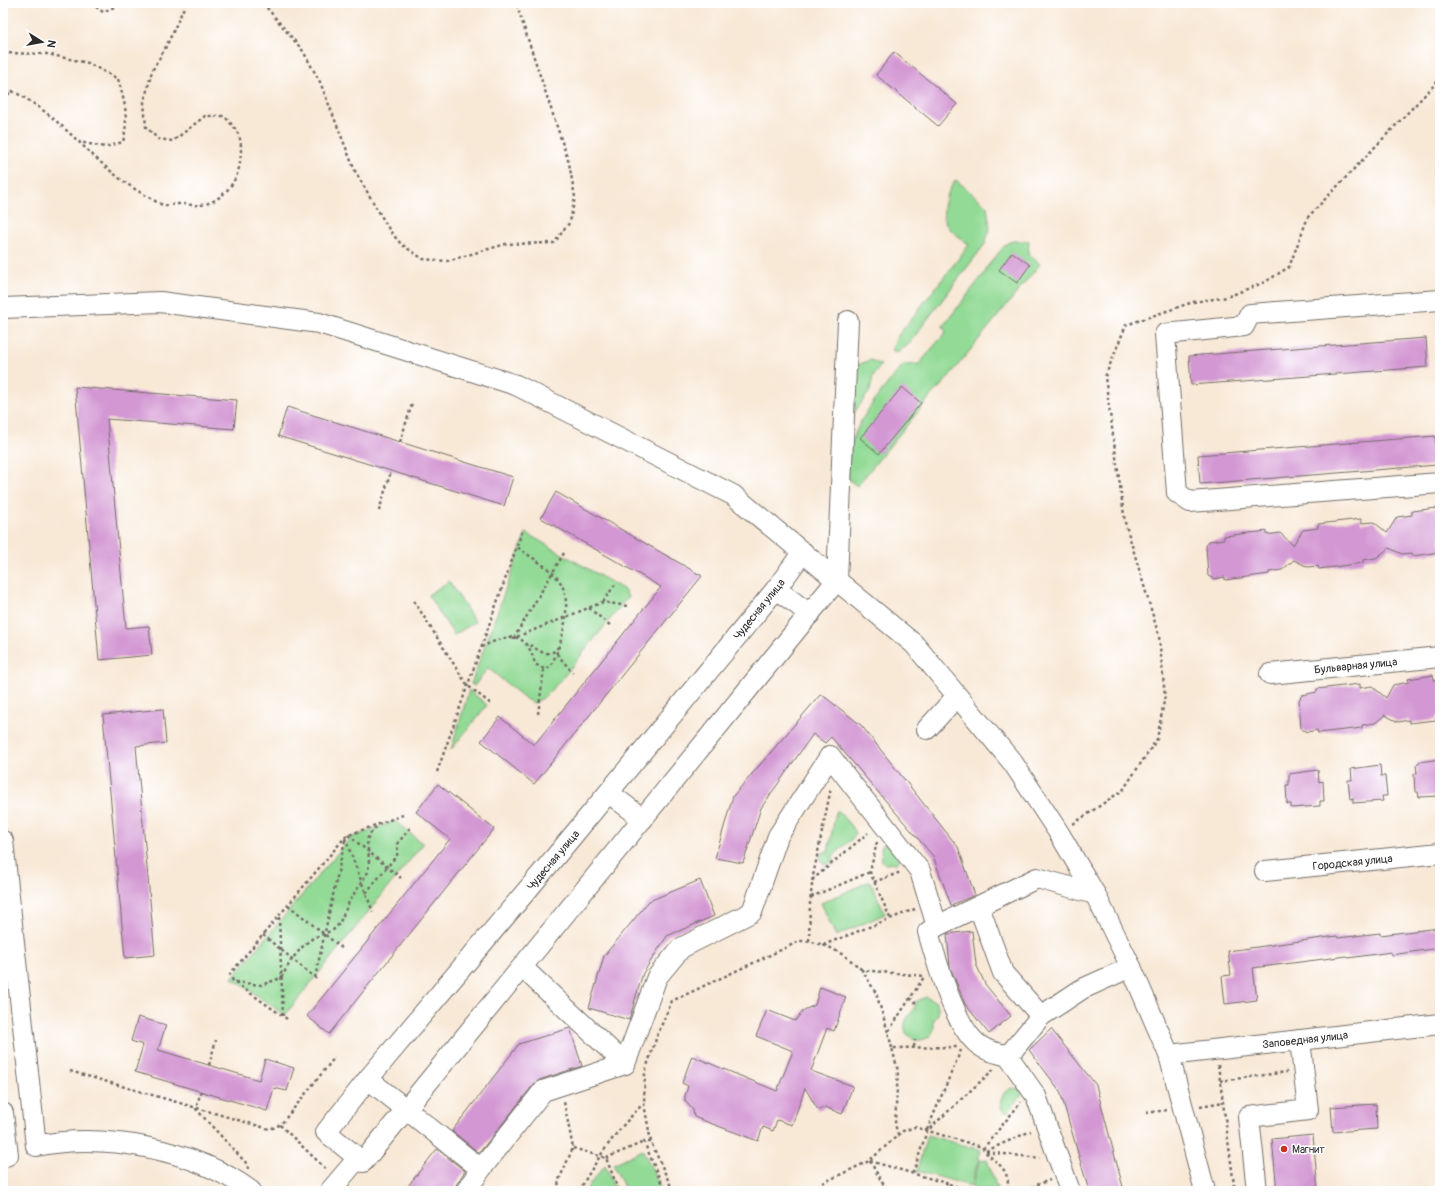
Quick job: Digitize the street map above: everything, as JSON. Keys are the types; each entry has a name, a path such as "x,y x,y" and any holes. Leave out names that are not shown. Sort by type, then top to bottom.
{"street":[{"path":"1440,300 1250,314 1244,326 1165,334 1177,493 1190,502 1440,483"},
{"path":"3,308 160,302 327,326 516,385 733,495 914,644 1013,763 1059,833 1095,894 1131,967 1169,1055 1205,1191"},
{"path":"334,1186 358,1158 363,1162 407,1111 837,580 848,322"},
{"name":"Чудесная улица","path":"358,1158 326,1132 368,1078 609,792 776,589 803,552"},
{"path":"776,589 810,614"},
{"name":"Бульварная улица","path":"1270,674 1440,657"},
{"path":"927,729 957,696"},
{"path":"624,1064 657,977 681,948 752,912 778,836 830,756 920,871 937,926"},
{"path":"609,792 643,819"},
{"path":"3,841 36,1146 77,1140 120,1143 162,1151 204,1165 247,1188"},
{"name":"Городская улица","path":"1264,871 1440,852"},
{"path":"1064,1175 1036,1096 1008,1056 982,1048 968,1033 931,971 928,932 937,926 1037,878 1095,894"},
{"path":"979,907 1003,973 1041,1016"},
{"path":"1008,1056 1041,1016 1082,989 1131,967"},
{"path":"523,968 624,1064"},
{"name":"Заповедная улица","path":"1169,1055 1440,1024"},
{"path":"1257,1191 1249,1116 1308,1110 1300,1040"},
{"path":"466,1191 481,1169 543,1091 624,1064"},
{"path":"368,1078 407,1111 481,1169"},
{"path":"3,1113 8,1155 3,1157"}],"path":[{"path":"90,3 103,12 114,7 116,3"},
{"path":"3,99 12,91 29,99 61,124 95,158 132,188 164,205 179,204 201,206 217,200 231,187 239,170 241,145 238,131 224,116 205,116 173,140 158,139 146,127 144,102 152,71 167,45 186,3"},
{"path":"263,3 303,51 320,82 355,171 390,231 401,244 422,259 447,261 506,244 554,243 570,222 575,197 569,163 516,3"},
{"path":"3,52 47,54 88,63 118,79 124,101 127,124 123,142 105,148 78,141"},
{"path":"1059,833 1123,790 1157,739 1166,696 1159,636 1125,522 1105,376 1126,325 1193,302 1227,297 1265,282 1289,267 1308,217 1440,79"},
{"path":"400,442 412,404"},
{"path":"379,511 391,471"},
{"path":"437,772 523,530"},
{"path":"516,547 552,573 561,582 565,592 566,617 557,654 550,667 544,668 535,664 529,645"},
{"path":"514,638 564,553"},
{"path":"514,638 603,602 616,583"},
{"path":"414,601 468,685 491,704"},
{"path":"603,602 627,606"},
{"path":"589,608 611,626"},
{"path":"481,647 501,638 514,638 525,641 538,652 552,652 559,646"},
{"path":"557,654 573,673"},
{"path":"538,714 544,668"},
{"path":"809,941 812,880 836,764"},
{"path":"287,1019 234,982 230,978 231,973 348,835 403,815"},
{"path":"812,880 881,822"},
{"path":"881,822 870,872 890,918"},
{"path":"234,982 260,985 281,978 292,959 309,941 333,930 339,924 350,900 369,868 368,838 379,823"},
{"path":"366,894 398,853 397,844 411,827"},
{"path":"348,835 401,878"},
{"path":"345,838 373,912"},
{"path":"315,978 345,838"},
{"path":"874,882 916,867"},
{"path":"810,897 870,872"},
{"path":"823,945 930,903"},
{"path":"288,905 343,949"},
{"path":"279,916 283,1016"},
{"path":"263,935 318,980"},
{"path":"673,1191 650,1142 644,1104 645,1072 658,1033 672,1001 800,941 809,941 823,945 850,959 862,970 876,993 898,1071 895,1124 898,1135"},
{"path":"862,970 931,971"},
{"path":"888,1032 910,998 931,971"},
{"path":"910,998 916,1003"},
{"path":"208,1065 216,1040"},
{"path":"914,1047 915,1040"},
{"path":"892,1048 962,1046 927,1131 913,1173"},
{"path":"1216,1050 1234,1185 1231,1190 1224,1191"},
{"path":"927,1131 1008,1056"},
{"path":"70,1071 259,1128 269,1129 280,1125 335,1057"},
{"path":"1220,1081 1303,1070"},
{"path":"560,1085 573,1148 558,1182 560,1191"},
{"path":"984,1150 1031,1089"},
{"path":"196,1109 201,1091"},
{"path":"579,1191 600,1155 620,1127 644,1104"},
{"path":"196,1109 248,1164 247,1188"},
{"path":"984,1150 1046,1124"},
{"path":"280,1125 334,1186"},
{"path":"806,1191 869,1161 902,1131 915,1127 982,1147 1003,1167 1008,1176 1008,1191"},
{"path":"606,1158 644,1142 650,1142"},
{"path":"644,1142 665,1191"},
{"path":"573,1148 606,1158 619,1191"},
{"path":"984,1150 1064,1175"},
{"path":"869,1161 969,1191"},
{"path":"869,1161 887,1191"},
{"path":"1020,1191 1064,1175"},
{"path":"948,1191 949,1184"}],"green space":[{"path":"956,180 987,206 990,228 985,244 907,346 897,352 893,351 892,349 897,337 969,245 953,232 945,222 945,203 947,196"},
{"path":"1013,241 1029,241 1028,254 1040,264 942,385 934,392 857,486 847,478 848,462 852,441 864,417 876,399 903,365 919,364 946,332 943,326 986,271 986,268 1007,243"},
{"path":"871,360 881,365 873,376 870,391 854,413 857,368 860,364"},
{"path":"526,533 623,589 628,597 561,680 543,698 534,703 527,700 488,668 474,686 471,684"},
{"path":"449,581 475,622 454,635 428,595"},
{"path":"469,690 487,705 451,750"},
{"path":"836,812 839,812 856,832 855,836 833,856 833,861 829,864 824,864 821,861 820,856 823,852 828,852"},
{"path":"395,821 423,844 285,1015 232,978 350,838"},
{"path":"885,842 900,859 897,863 885,864 882,861 881,848"},
{"path":"870,881 885,914 836,936 821,903"},
{"path":"926,997 936,1002 938,1007 938,1015 933,1021 934,1030 930,1036 915,1040 906,1033 905,1024 917,1001"},
{"path":"1012,1088 1020,1089 1022,1095 1008,1113 1002,1110 1000,1103 1003,1094"},
{"path":"927,1135 981,1150 971,1186 917,1171"},
{"path":"643,1150 662,1191 626,1191 613,1164"},
{"path":"980,1159 987,1160 998,1191 982,1191 972,1188"},
{"path":"605,1165 616,1191 585,1191"}],"building":[{"path":"894,52 957,104 938,126 876,75"},
{"path":"1012,252 1030,265 1017,283 999,270"},
{"path":"1426,338 1428,367 1191,385 1189,356"},
{"path":"75,387 237,400 234,429 107,419 126,628 149,626 152,655 99,660"},
{"path":"902,387 921,403 879,454 860,438"},
{"path":"287,407 513,477 504,506 278,436"},
{"path":"1435,436 1437,465 1200,484 1198,455"},
{"path":"556,492 702,576 534,784 481,741 500,717 534,745 661,587 541,518"},
{"path":"1437,508 1437,513 1440,512 1440,552 1413,556 1412,553 1402,554 1389,548 1376,558 1363,560 1363,563 1319,569 1318,566 1308,567 1294,560 1282,570 1269,572 1269,574 1225,580 1225,577 1214,579 1208,576 1206,546 1209,541 1224,539 1224,536 1267,531 1267,535 1280,533 1293,545 1303,530 1318,528 1318,524 1361,519 1361,523 1374,522 1387,533 1397,517 1412,515 1412,511"},
{"path":"1433,675 1434,680 1440,679 1440,716 1436,717 1436,720 1409,723 1409,720 1398,722 1385,715 1375,723 1362,725 1362,728 1318,733 1317,730 1307,732 1301,729 1299,700 1302,695 1317,692 1317,689 1360,684 1360,688 1372,686 1386,698 1393,685 1409,682 1408,679"},
{"path":"821,694 861,725 958,847 975,895 951,905 933,856 831,737 825,743 813,734 761,808 743,863 715,858 733,796"},
{"path":"163,709 166,743 136,746 155,955 125,958 103,715"},
{"path":"1440,759 1440,796 1419,797 1418,792 1415,792 1414,774 1417,773 1416,765 1419,762"},
{"path":"1380,765 1381,776 1385,776 1387,796 1382,796 1383,801 1353,803 1353,798 1350,799 1348,780 1352,780 1351,769"},
{"path":"1318,770 1319,782 1323,781 1324,801 1320,801 1320,806 1291,808 1291,804 1287,804 1286,785 1289,785 1289,774"},
{"path":"438,784 494,829 329,1034 307,1016 450,839 416,812"},
{"path":"700,880 714,916 667,936 643,973 629,1020 589,1008 604,956 649,901"},
{"path":"1440,928 1440,948 1391,955 1391,952 1348,958 1347,956 1253,968 1257,1000 1225,1004 1222,976 1231,975 1228,951 1337,936 1338,938 1380,933 1380,935"},
{"path":"972,931 976,964 985,984 1011,1016 989,1034 965,1004 950,967 947,934"},
{"path":"820,987 846,997 834,1031 827,1028 811,1071 853,1086 842,1114 825,1107 818,1110 805,1088 792,1125 777,1120 773,1131 763,1127 758,1141 694,1117 693,1110 685,1101 688,1086 682,1083 692,1056 777,1091 793,1051 756,1036 767,1010 795,1021 804,1010 815,1005"},
{"path":"138,1017 166,1025 158,1050 259,1080 265,1059 294,1068 287,1091 274,1088 267,1111 135,1072 143,1045 131,1041"},
{"path":"570,1028 582,1066 539,1080 534,1084 479,1153 452,1131 519,1044"},
{"path":"1051,1029 1096,1085 1124,1191 1089,1191 1060,1091 1029,1050"},
{"path":"1376,1104 1377,1129 1333,1132 1331,1107"},
{"path":"1313,1135 1318,1191 1277,1191 1272,1139"},
{"path":"437,1149 465,1171 456,1185 455,1191 404,1191"}],"place":[{"name":"Магнит","path":"1284,1149"}]}
